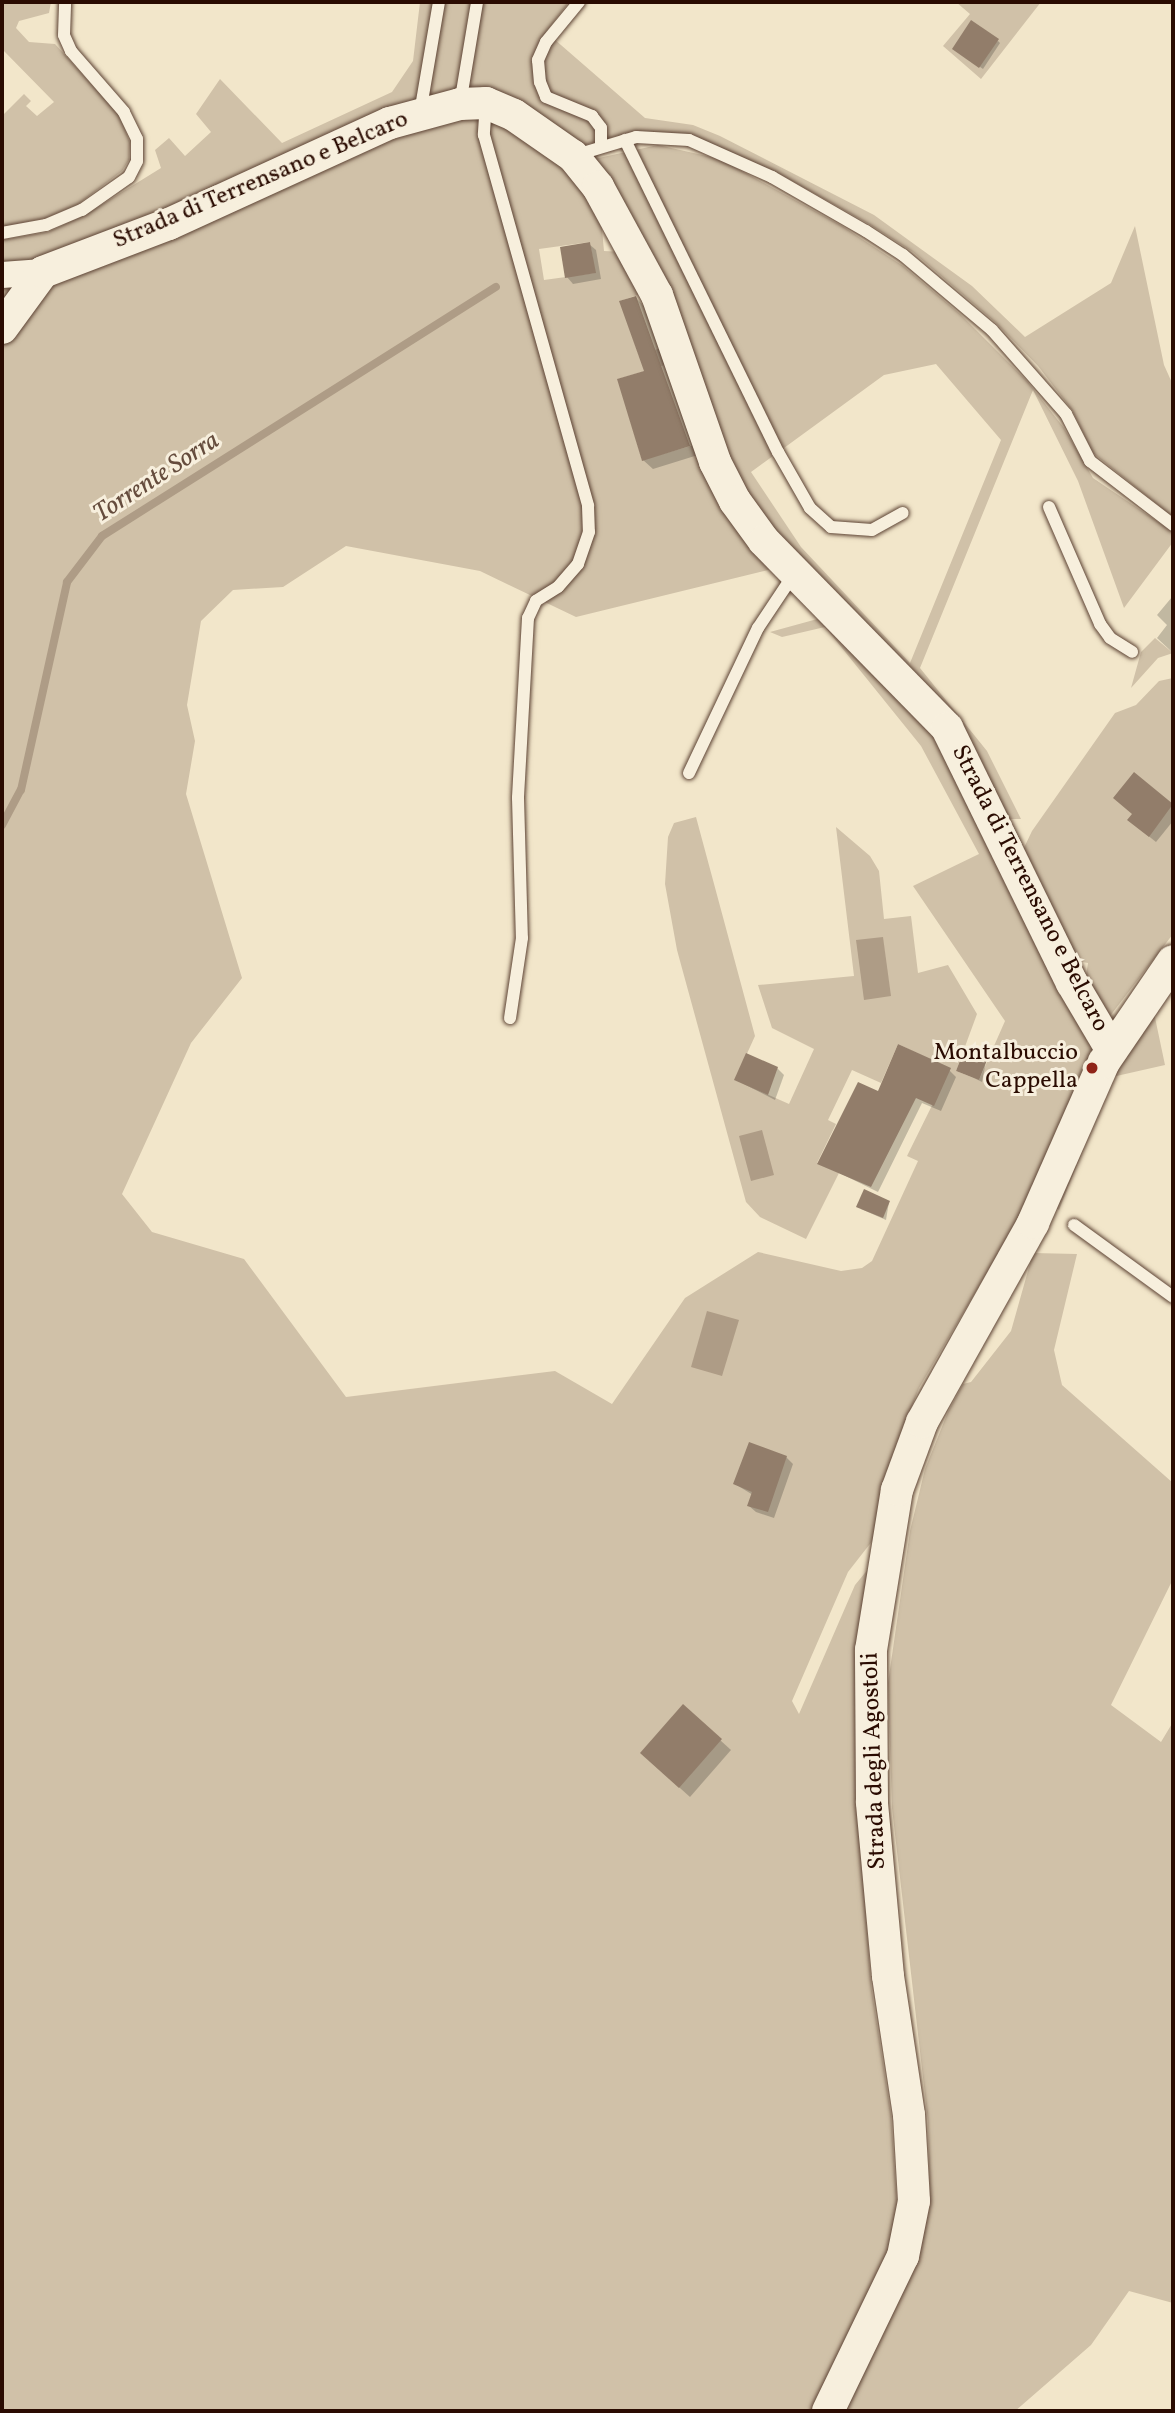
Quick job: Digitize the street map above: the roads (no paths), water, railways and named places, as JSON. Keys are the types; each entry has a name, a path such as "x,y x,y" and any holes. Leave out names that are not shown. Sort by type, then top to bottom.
{"street":[{"name":"Strada di Terrensano e Belcaro","path":"43,272 169,224 420,113 473,104 514,116 587,151 598,187 657,295 715,462 734,501 794,573 947,728 1072,983 1111,1049"},
{"path":"2,275 43,272"},
{"path":"2,328 43,272"},
{"name":"Strada degli Agostoli","path":"828,2411 903,2256 914,2201 909,2115 888,1976 872,1802 869,1667 892,1513 906,1458 922,1422 1033,1223 1111,1049 1164,990 1173,961"}],"lane":[{"path":"2,233 46,225 82,210 129,177 137,161 137,139 124,112 71,51 64,35 65,2"},
{"path":"420,113 439,2"},
{"path":"477,2 473,104 588,506 589,532 578,564 558,587 536,601 528,618 517,798 522,938 510,1018"},
{"path":"579,2 546,42 538,60 540,82 546,97 592,116 601,128 587,151"},
{"path":"587,151 625,140 663,136 722,152 903,255 992,330 1034,373 1066,414 1090,461 1173,525"},
{"path":"625,140 778,452 810,508 831,527 872,530 903,513"},
{"path":"1049,506 1100,624 1111,638 1132,652"},
{"path":"689,773 758,628 794,573"},
{"path":"1074,1225 1173,1297"}],"waterway":[{"name":"Torrente Sorra","path":"2,825 21,790 67,582 102,536 496,287"}],"place":[{"name":"Montalbuccio Cappella","path":"1092,1068"}]}
